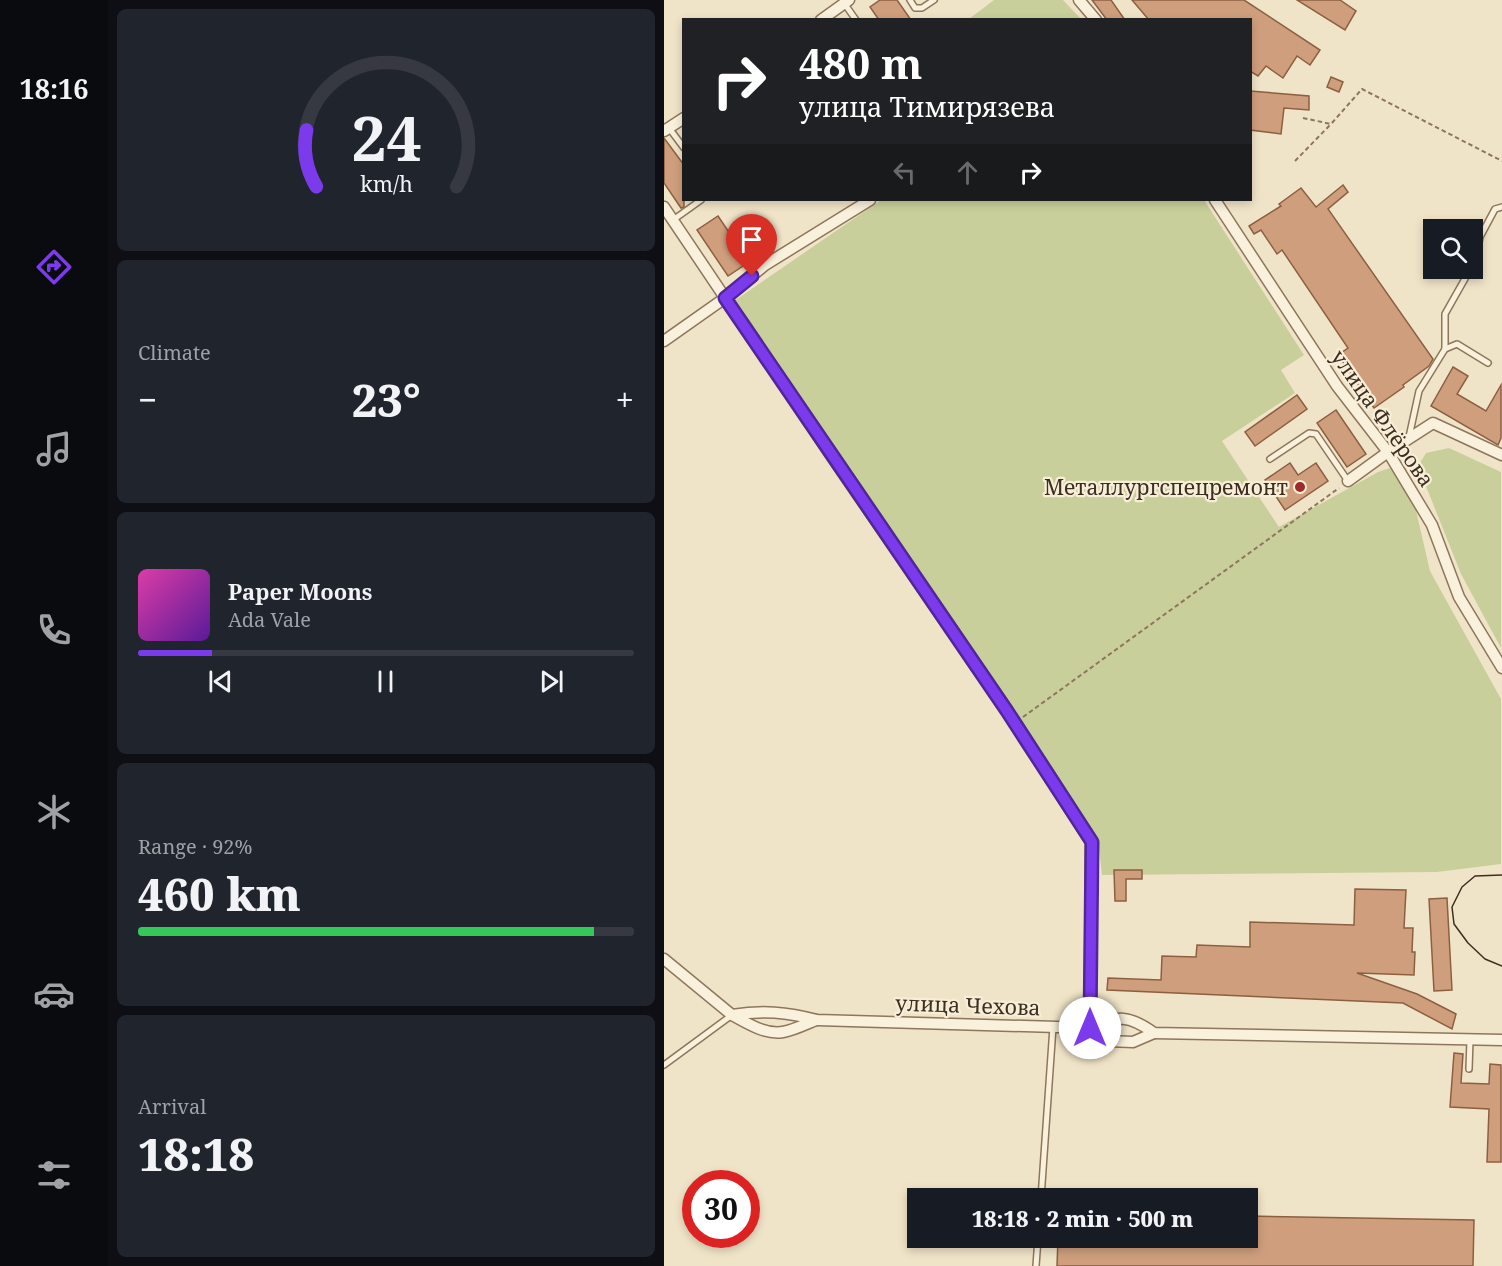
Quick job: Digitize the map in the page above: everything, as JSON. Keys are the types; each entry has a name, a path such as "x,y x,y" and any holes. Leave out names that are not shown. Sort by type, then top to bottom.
{"street":[{"path":"1079,0 1094,18"},
{"path":"824,18 846,2"},
{"path":"667,130 682,119"},
{"path":"664,341 725,298 765,265 868,201"},
{"name":"улица Флёрова","path":"1216,201 1337,386 1388,452 1432,525 1459,597 1501,668"},
{"path":"664,207 1015,723 1092,842 1090,1028 1107,1041 1133,1042 1154,1033"},
{"path":"1348,481 1434,423 1501,455"},
{"path":"664,959 732,1015 753,1026 767,1031 783,1032 817,1020"},
{"name":"улица Чехова","path":"732,1015 756,1011 788,1012 817,1020 1090,1028 1108,1020 1136,1020 1154,1033 1501,1040"}],"lane":[{"path":"910,0 915,8 922,8 934,0"},
{"path":"846,2 855,18"},
{"path":"667,130 682,146"},
{"path":"673,220 700,201"},
{"path":"1483,231 1495,209 1501,207"},
{"path":"1409,439 1419,390 1445,349 1446,314 1465,279"},
{"path":"1445,349 1457,344 1488,363"},
{"path":"1270,459 1309,433 1316,434 1348,481"},
{"path":"664,1065 732,1015"},
{"path":"1042,1188 1052,1027"},
{"path":"1469,1069 1470,1040"},
{"path":"1036,1266 1037,1248"}],"path":[{"path":"1295,161 1332,124 1362,88 1501,161"},
{"path":"1303,118 1332,124"},
{"path":"1015,723 1348,481"}],"green space":[{"path":"994,0 1063,0 1080,18 970,18"},
{"path":"880,201 1205,201 1304,355 1281,370 1295,393 1222,441 1279,527 1378,472 1405,463 1430,571 1501,699 1501,864 1437,872 1102,875 1098,839 734,301"},
{"path":"1449,448 1501,472 1501,648 1461,574 1418,466 1426,453"}],"building":[{"path":"880,0 897,0 910,18 878,18 870,7"},
{"path":"1092,0 1111,0 1124,18 1106,18"},
{"path":"1132,0 1244,0 1320,50 1310,65 1297,56 1283,78 1266,66 1258,76 1252,72 1252,18 1147,18"},
{"path":"1297,0 1340,0 1356,11 1345,30"},
{"path":"1331,77 1343,82 1339,92 1327,87"},
{"path":"1252,91 1309,96 1309,110 1284,108 1281,134 1252,130"},
{"path":"664,138 682,162 684,207 681,208 664,183"},
{"path":"1343,185 1348,192 1328,209 1433,359 1429,366 1403,385 1404,387 1374,408 1338,355 1348,348 1282,250 1277,254 1261,230 1254,234 1249,226 1281,206 1279,204 1301,188 1316,207"},
{"path":"718,216 749,262 728,276 697,230"},
{"path":"1453,367 1468,376 1457,394 1486,411 1501,385 1501,438 1498,445 1431,406"},
{"path":"1297,395 1307,409 1255,446 1245,432"},
{"path":"1336,410 1366,454 1347,467 1317,423"},
{"name":"Металлургспецремонт","path":"1290,463 1298,475 1316,463 1328,481 1285,510 1265,480"},
{"path":"1114,870 1142,870 1142,879 1126,879 1126,901 1115,901"},
{"path":"1355,889 1406,890 1404,928 1413,928 1412,952 1415,952 1414,975 1357,973 1417,994 1456,1014 1452,1029 1403,1003 1107,990 1108,978 1161,980 1162,956 1196,957 1197,945 1250,947 1250,922 1354,925"},
{"path":"1447,898 1452,990 1434,991 1429,899"},
{"path":"1454,1053 1463,1054 1461,1083 1489,1084 1490,1064 1501,1065 1501,1162 1487,1162 1489,1109 1450,1107"},
{"path":"1258,1216 1474,1220 1473,1266 1057,1266 1058,1248 1258,1248"}],"tram line":[{"path":"1502,875 1475,876 1462,887 1452,907 1454,924 1468,943 1485,959 1502,966"}],"place":[{"name":"Металлургспецремонт","path":"1300,487"}],"route":[{"path":"752,276 725,298 1007,711 1092,842 1090,1028"}]}
